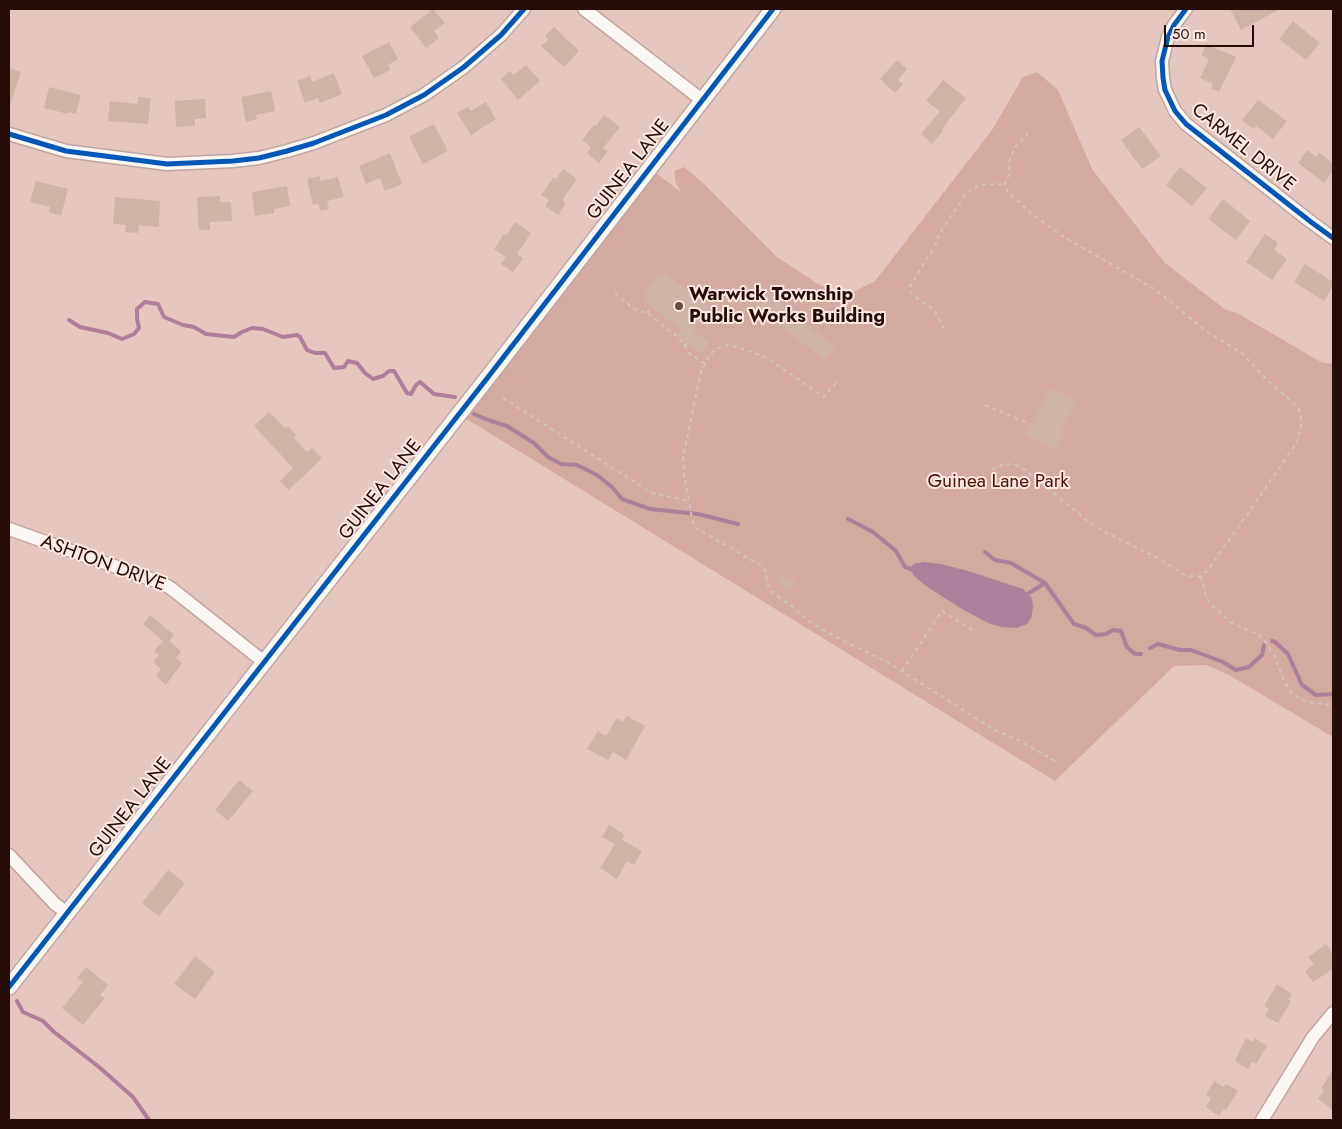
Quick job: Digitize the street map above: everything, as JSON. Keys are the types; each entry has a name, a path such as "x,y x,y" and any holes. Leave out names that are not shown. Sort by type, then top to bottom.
{"street":[{"path":"9,134 66,152 166,164 259,158 314,143 386,115 424,95 479,54 524,9"},
{"path":"584,9 702,100"},
{"name":"GUINEA LANE","path":"9,987 491,374 774,9"},
{"name":"CARMEL DRIVE","path":"1186,9 1168,37 1162,61 1165,90 1175,111 1186,124 1333,238"},
{"name":"ASHTON DRIVE","path":"9,529 162,583 264,662"},
{"path":"9,855 55,904 67,913"},
{"path":"1262,1120 1313,1037 1333,1014"}],"path":[{"path":"992,469 1006,464 1016,465 1024,469 1103,531 1156,557 1187,576 1200,576 1207,571 1297,442 1302,427 1301,413 1291,400 1267,380 1243,354 1206,331 1156,290 1102,260 1044,223 1008,193 1004,188 1004,184 1007,179 1012,153 1028,133"},
{"path":"944,329 936,311 912,294 910,286 936,244 938,234 966,194 981,185 1004,184"},
{"path":"614,293 634,309 647,313 679,338 690,354 704,364"},
{"path":"647,313 652,307"},
{"path":"684,346 691,341"},
{"path":"836,383 824,398 767,358 728,345 715,349 704,364 698,383 683,457 691,520 696,528 760,564 765,570 770,590 810,622 834,636 878,656 993,729 1020,741 1057,762"},
{"path":"502,398 652,493 689,501"},
{"path":"985,405 1030,424"},
{"path":"1200,576 1207,599 1211,605 1232,623 1259,635 1264,640 1274,655 1284,681 1292,694 1306,702 1333,705"},
{"path":"902,671 942,611 974,631"}],"green space":[{"name":"Guinea Lane Park","path":"1037,72 1058,90 1092,169 1165,263 1226,310 1237,313 1321,362 1333,364 1333,737 1229,675 1206,665 1174,666 1055,781 465,418 656,173 682,193 676,184 674,171 684,167 705,185 777,257 818,284 834,291 851,293 875,281 992,130 1023,77"}],"shaded area":[{"path":"923,562 941,564 968,571 1023,589 1032,598 1031,618 1027,624 1017,628 1001,627 988,623 926,586 913,575 911,567 914,564"}],"building":[{"path":"433,9 445,23 434,31 439,38 426,48 410,27"},
{"path":"1230,9 1280,9 1241,30"},
{"path":"1293,21 1320,43 1306,60 1279,39"},
{"path":"554,27 579,51 564,67 541,46 548,40 545,36"},
{"path":"389,42 398,59 388,65 391,70 374,78 362,56"},
{"path":"1206,44 1236,57 1219,92 1211,88 1213,84 1200,78 1209,59 1201,55"},
{"path":"897,60 907,69 898,80 903,84 895,93 880,79"},
{"path":"526,65 540,81 518,100 501,79 510,71 514,75"},
{"path":"9,68 21,72 10,105 9,104"},
{"path":"334,73 342,94 320,103 318,98 305,103 297,81 310,76 312,82"},
{"path":"943,80 966,98 932,144 921,134 940,111 926,101"},
{"path":"49,87 81,95 76,114 44,108"},
{"path":"271,91 275,111 256,115 257,119 246,122 241,97"},
{"path":"138,97 151,98 148,124 108,121 110,101 137,104"},
{"path":"205,99 206,118 195,119 195,126 176,127 175,101"},
{"path":"1258,100 1287,121 1273,139 1256,126 1254,129 1242,120"},
{"path":"486,102 496,119 471,135 457,113 468,107 471,111"},
{"path":"604,115 620,127 603,148 608,151 599,163 587,153 591,147 582,140"},
{"path":"434,124 448,151 423,164 409,137"},
{"path":"1139,127 1161,156 1142,169 1121,140"},
{"path":"1307,150 1316,157 1319,153 1333,163 1333,171 1324,183 1298,163"},
{"path":"390,153 402,184 385,191 380,178 366,184 359,166"},
{"path":"1180,167 1207,188 1192,206 1166,185"},
{"path":"563,169 577,179 562,200 566,203 558,215 545,206 549,200 541,195 554,177 556,179"},
{"path":"319,176 321,181 338,177 344,197 327,201 329,209 321,211 318,204 313,205 307,179"},
{"path":"36,181 68,189 61,216 49,212 50,207 30,202"},
{"path":"287,186 290,206 274,209 274,213 255,216 252,192"},
{"path":"220,196 220,202 231,202 232,221 210,222 210,230 199,230 197,197"},
{"path":"115,197 160,201 159,227 139,225 138,233 125,232 126,225 113,224"},
{"path":"1223,199 1250,221 1236,240 1208,219"},
{"path":"515,222 531,233 517,254 523,258 513,272 501,264 506,257 494,249 504,234 507,235"},
{"path":"1265,234 1278,243 1274,250 1287,259 1272,280 1246,262"},
{"path":"1305,264 1333,282 1333,286 1324,301 1294,282"},
{"name":"Warwick Township Public Works Building","path":"665,273 710,308 693,330 709,343 701,353 677,336 681,330 643,300 646,296 643,294 660,274 662,276"},
{"path":"766,292 835,347 824,360 778,324 776,326 753,308"},
{"path":"1050,388 1077,401 1061,432 1065,433 1056,450 1025,435"},
{"path":"269,412 285,428 288,426 297,435 294,438 307,452 312,448 322,458 289,490 280,481 293,468 254,426"},
{"path":"782,574 795,581 790,591 777,583"},
{"path":"150,615 174,635 169,641 181,651 176,658 182,663 166,685 156,676 161,669 153,662 159,655 154,651 163,641 143,624"},
{"path":"627,716 645,726 626,760 613,752 608,760 587,749 598,731 606,736 617,718 623,722"},
{"path":"239,780 253,791 228,821 215,810"},
{"path":"609,825 625,835 622,840 642,851 634,865 627,861 617,879 600,868 615,844 602,837"},
{"path":"168,870 185,883 159,916 142,903"},
{"path":"1326,944 1333,954 1333,969 1313,982 1305,971 1314,964 1308,957"},
{"path":"195,956 215,972 195,999 174,984"},
{"path":"86,967 108,985 100,995 105,998 83,1025 62,1008 83,982 77,978"},
{"path":"1277,984 1292,994 1288,1000 1291,1001 1278,1023 1265,1016 1269,1009 1264,1006"},
{"path":"1246,1038 1253,1042 1255,1038 1267,1046 1256,1064 1252,1062 1248,1069 1235,1061"},
{"path":"1333,1070 1333,1110 1318,1099 1324,1090 1321,1088"},
{"path":"1214,1081 1224,1087 1226,1084 1238,1091 1226,1110 1224,1108 1219,1116 1206,1107 1211,1098 1206,1095"}],"waterway":[{"path":"69,320 80,327 108,333 122,339 134,334 139,328 137,309 145,302 158,304 164,317 183,325 194,327 206,334 234,337 252,328 263,329 283,337 297,335 307,350 315,353 325,353 334,368 344,367 348,361 357,363 373,379 383,376 389,371 394,371 407,393 411,394 420,382 434,394 455,397"},
{"path":"474,414 507,426 534,443 548,457 561,464 577,465 597,475 612,487 622,499 650,509 698,514 738,524"},
{"path":"848,519 873,532 896,551 905,567 916,571"},
{"path":"985,552 995,560 1011,563 1045,583 1074,624 1086,628 1096,635 1106,634 1113,630 1121,631 1127,647 1135,654 1141,654"},
{"path":"1026,595 1045,583"},
{"path":"1272,641 1288,654 1302,685 1316,695 1333,694"},
{"path":"1150,648 1158,644 1180,650 1191,650 1223,662 1236,670 1249,667 1262,655 1264,645"},
{"path":"17,1001 23,1012 43,1021 133,1097 149,1120"}],"cycle path":[{"path":"9,134 66,151 167,164 259,158 314,143 386,115 424,95 464,67 501,35 524,9"},
{"path":"9,987 485,381 773,9"},
{"path":"1186,9 1168,37 1162,61 1165,90 1175,111 1186,124 1333,238"}],"place":[{"name":"Warwick Township Public Works Building","path":"679,306"}]}
